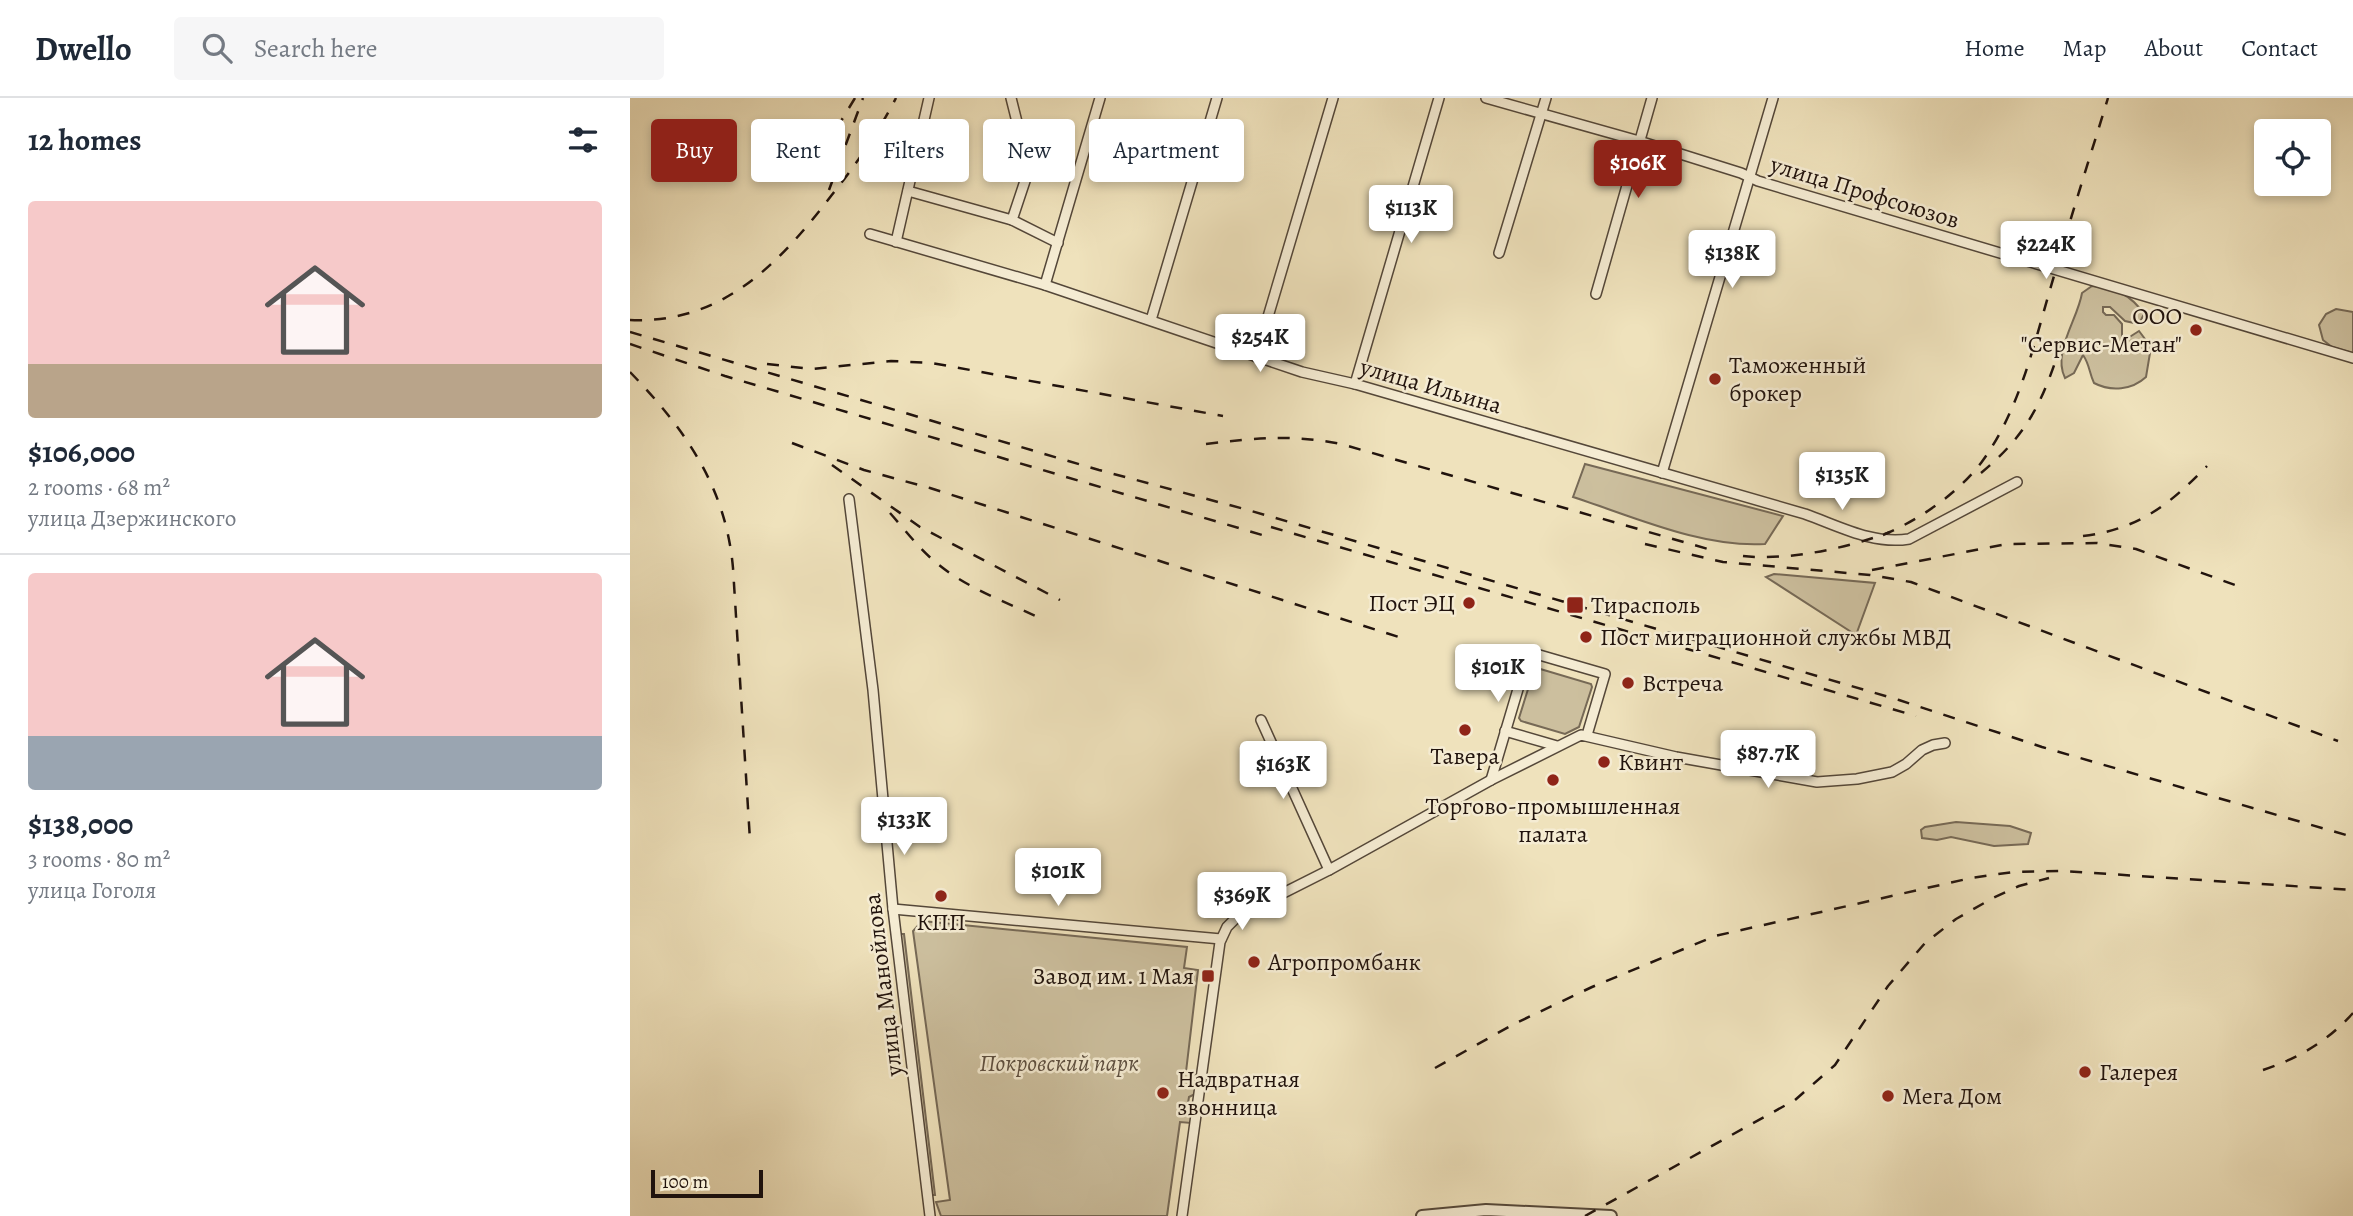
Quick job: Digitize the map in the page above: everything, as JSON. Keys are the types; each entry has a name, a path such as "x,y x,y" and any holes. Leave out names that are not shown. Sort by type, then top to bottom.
{"street":[{"path":"897,243 929,98"},
{"path":"1011,98 1025,154 1025,181 1013,220"},
{"path":"1045,285 1100,98"},
{"path":"1152,320 1217,98"},
{"path":"1255,357 1333,98"},
{"path":"1355,384 1439,98"},
{"name":"улица Профсоюзов","path":"1486,98 1639,141 1750,176 1758,181 2353,358"},
{"path":"1499,253 1546,98"},
{"path":"1596,294 1652,98"},
{"path":"1662,473 1773,98"},
{"path":"908,191 1013,220 1058,243"},
{"name":"улица Ильина","path":"870,234 1045,285 1301,372 1355,384 1805,514 1875,539 1909,539 2017,482"},
{"name":"улица Манойлова","path":"849,499 873,690 893,909 930,1216"},
{"path":"1491,780 1529,652 1605,674 1587,735"},
{"path":"1261,720 1329,870"},
{"path":"1505,731 1557,746"},
{"path":"1182,1216 1221,939 1238,916 1577,736 1587,735 1676,757 1817,782 1857,779 1892,772 1922,750 1945,743"},
{"path":"893,909 1221,939"},
{"path":"1422,1216 1489,1213 1611,1216"}],"green space":[{"path":"2092,286 2122,293 2144,314 2139,324 2125,321 2110,307 2103,307 2106,315 2114,315 2122,324 2122,336 2128,338 2139,331 2151,347 2146,377 2134,385 2114,388 2094,383 2083,355 2074,373 2065,378 2062,368 2064,347 2082,293"},
{"path":"2336,309 2353,312 2353,353 2332,347 2323,340 2319,325 2326,314"},
{"path":"1585,464 1783,516 1765,544 1741,544 1692,536 1573,497"},
{"path":"1774,574 1875,583 1856,635 1766,577"},
{"path":"1537,668 1591,684 1579,727 1565,734 1521,721 1519,718 1534,670"},
{"path":"1956,822 2010,826 2031,833 2028,844 1994,846 1951,837 1937,840 1922,838 1921,830 1925,827"},
{"name":"Покровский парк","path":"922,921 1187,947 1184,968 1198,970 1186,1072 1198,1075 1195,1094 1189,1097 1188,1103 1193,1109 1191,1123 1180,1122 1167,1216 941,1216 936,1202 950,1200 913,931"},
{"path":"900,934 904,934 935,1195 931,1195"}],"railway":[{"path":"842,119 855,98"},
{"path":"829,190 863,98"},
{"path":"630,320 663,319 693,312 746,285 769,266 791,245 840,185 896,98"},
{"path":"1883,535 1924,514 1961,485 1981,463 2007,420 2033,349 2108,98"},
{"path":"630,332 1099,470 1248,510 1575,605 1899,700 2042,747 2353,837"},
{"path":"630,344 725,376 1269,537"},
{"path":"1981,473 2011,444 2032,415 2061,345"},
{"path":"767,364 812,369 891,361 932,363 1223,416"},
{"path":"630,372 685,438 712,485 722,511 733,568 750,840"},
{"path":"1206,444 1273,438 1341,444 1715,551"},
{"path":"792,443 864,470 930,488 1405,639"},
{"path":"832,465 920,527 1060,600"},
{"path":"2083,536 2121,528 2152,513 2207,466"},
{"path":"890,513 913,540 951,574 1040,618"},
{"path":"1271,527 1916,716"},
{"path":"1743,556 1779,557 1818,552 1890,532"},
{"path":"1872,570 2007,544 2097,543 2136,549 2235,585"},
{"path":"1645,544 1723,562 1870,575 1911,582 2338,741"},
{"path":"1435,1068 1514,1024 1592,987 1715,936 1971,878 2013,872 2063,871 2353,890"},
{"path":"1585,1216 1795,1100 1835,1065 1888,986 1925,943 1956,919 1993,898 2019,886 2049,878"},
{"path":"2263,1070 2312,1048 2353,1013"}],"place":[{"name":"ООО \"Сервис-Метан\"","path":"2196,330"},
{"name":"Таможенный брокер","path":"1715,379"},
{"name":"Пост ЭЦ","path":"1469,603"},
{"name":"Тирасполь","path":"1575,605"},
{"name":"Пост миграционной службы МВД","path":"1586,637"},
{"name":"Встреча","path":"1628,683"},
{"name":"Тавера","path":"1465,730"},
{"name":"Квинт","path":"1604,762"},
{"name":"Торгово-промышленная палата","path":"1553,780"},
{"name":"КПП","path":"941,896"},
{"name":"Агропромбанк","path":"1254,962"},
{"name":"Завод им. 1 Мая","path":"1208,976"},
{"name":"Галерея","path":"2085,1072"},
{"name":"Надвратная звонница","path":"1163,1093"},
{"name":"Мега Дом","path":"1888,1096"}]}
